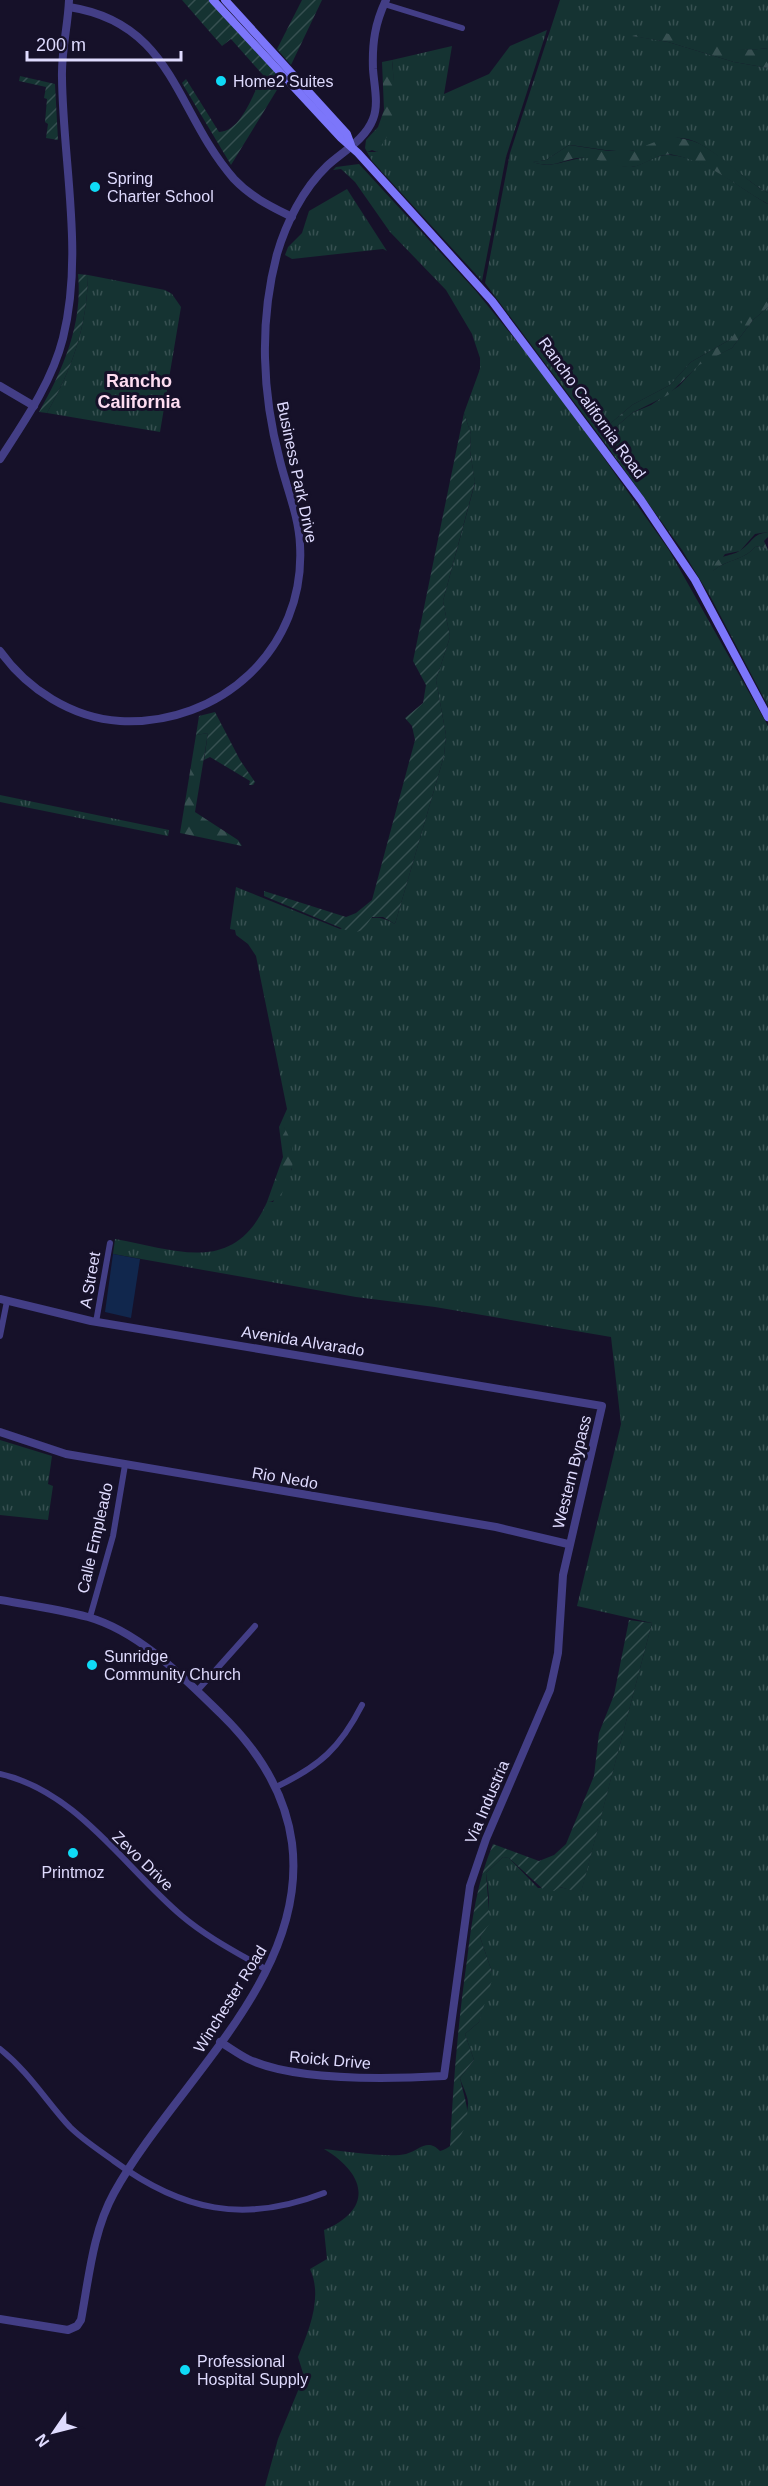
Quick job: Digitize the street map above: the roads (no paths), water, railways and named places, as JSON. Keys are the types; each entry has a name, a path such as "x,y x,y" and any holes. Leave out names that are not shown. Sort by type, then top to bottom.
{"main road":[{"name":"Rancho California Road","path":"213,0 351,146 492,301 641,500 695,580 768,717"},
{"name":"Rancho California Road","path":"225,0 346,134 351,146"}],"street":[{"name":"Business Park Drive","path":"0,651 30,684 73,710 113,720 135,722 178,716 213,702 234,689 264,660 289,615 300,568 300,544 296,520 279,459 266,385 264,345 277,255 292,216 318,175 367,130 375,110 373,42 376,20 385,2"},
{"path":"385,2 462,28"},
{"path":"0,459 34,406 63,340 71,300 62,75 69,4 113,18 131,30 168,72 214,151 234,179 257,199 292,216"},
{"path":"0,386 34,406"},
{"name":"A Street","path":"96,1322 110,1243"},
{"path":"0,1336 4,1300"},
{"name":"Avenida Alvarado","path":"4,1300 96,1322 602,1406"},
{"name":"Western Bypass","path":"568,1544 602,1406"},
{"name":"Rio Nedo","path":"0,1432 66,1454 486,1526 568,1544"},
{"name":"Calle Empleado","path":"90,1617 113,1536 125,1465"},
{"name":"Via Industria","path":"444,2076 470,1886 486,1839 550,1690 558,1653 562,1575 568,1544"},
{"name":"Winchester Road","path":"0,1600 90,1617 150,1650 197,1691 245,1737 276,1786 291,1835 293,1875 286,1925 267,1970 220,2042 128,2171 99,2227 81,2320 77,2326 68,2330 0,2319"},
{"path":"197,1691 255,1626"},
{"path":"276,1786 321,1762 337,1746 362,1705"},
{"name":"Zevo Drive","path":"0,1774 25,1781 63,1803 197,1929 267,1970"},
{"name":"Roick Drive","path":"220,2042 247,2058 291,2071 387,2078 444,2076"},
{"path":"0,2049 35,2081 71,2128 128,2171 170,2196 212,2208 240,2211 275,2209 324,2193"}],"water":[{"path":"113,1254 140,1259 131,1318 105,1312"}],"place":[{"name":"Home2 Suites","path":"221,81"},
{"name":"Spring Charter School","path":"95,187"},
{"name":"Sunridge Community Church","path":"92,1665"},
{"name":"Printmoz","path":"73,1853"},
{"name":"Professional Hospital Supply","path":"185,2370"}],"district":[{"name":"Rancho California","path":"139,391"}]}
